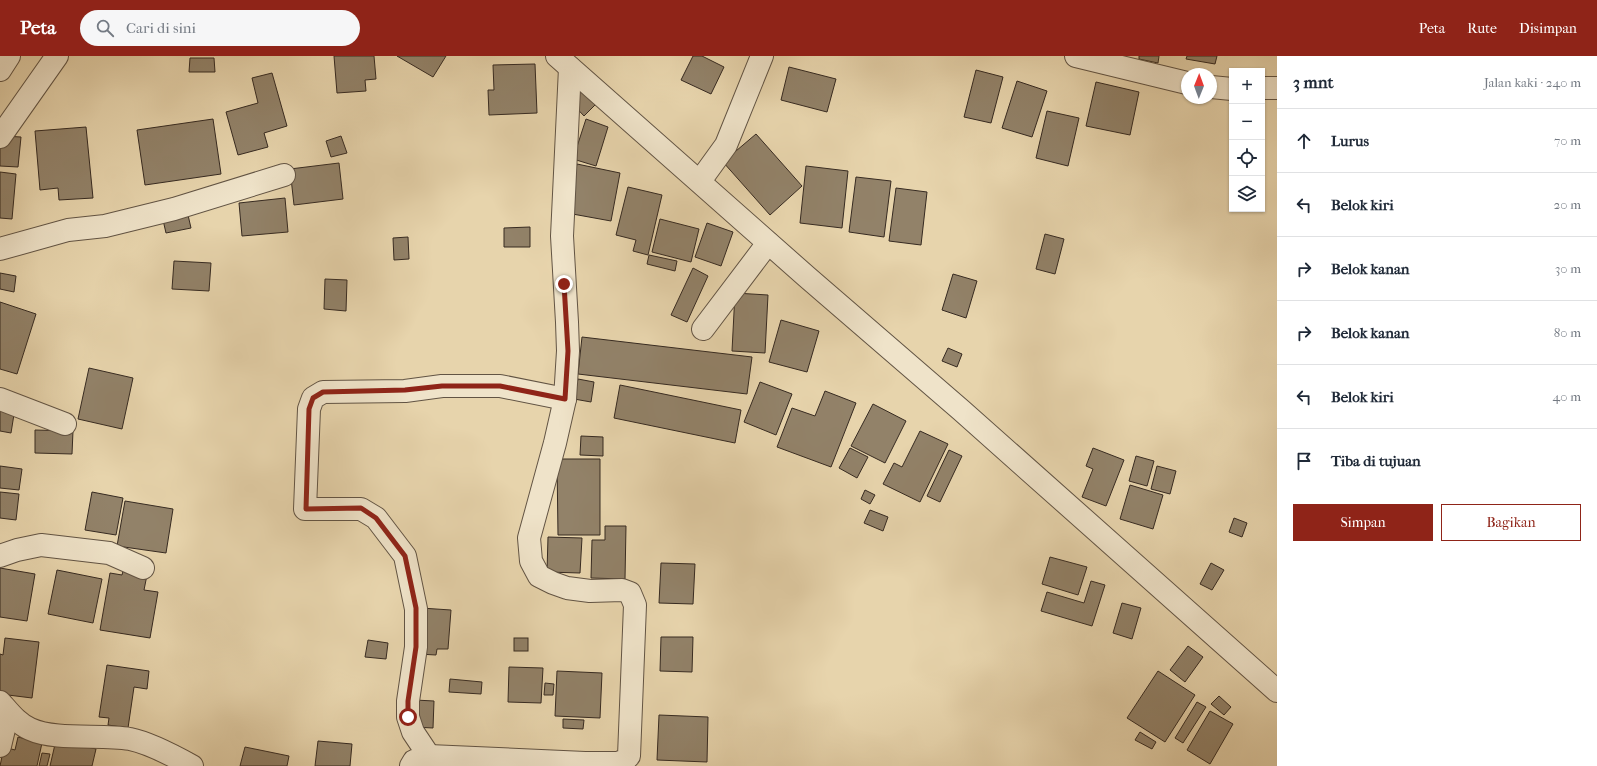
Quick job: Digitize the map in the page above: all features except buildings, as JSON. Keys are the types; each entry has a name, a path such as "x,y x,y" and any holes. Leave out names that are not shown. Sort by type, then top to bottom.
{"street":[{"path":"0,70 9,56"},
{"path":"0,137 56,56"},
{"path":"700,181 726,145 762,56"},
{"path":"1076,56 1131,63 1181,81"},
{"path":"564,62 966,415 1277,691"},
{"path":"564,62 562,229 567,344 565,399 556,443 529,538 531,561 540,576 560,586 590,591 622,590 630,593 635,605 629,756 625,760 618,763 420,761 408,717 408,701 416,647 416,608 405,556 376,518 361,508 306,509 309,409 313,398 323,392 405,390 464,385 500,386 565,399"},
{"path":"1217,88 1229,89"},
{"path":"1265,88 1277,88"},
{"path":"0,249 68,230 106,226 174,209 284,175"},
{"path":"703,329 768,242"},
{"path":"0,399 65,424"},
{"path":"0,556 17,550 41,545 110,553 143,568"},
{"path":"0,702 10,715 29,728 48,734 99,736 131,740 171,754 192,766"},
{"path":"0,746 5,725"}],"route":[{"path":"408,717 408,701 416,647 416,608 405,556 376,518 361,508 306,509 309,409 313,398 323,392 405,390 464,385 500,386 565,399 568,351 564,284"}]}
